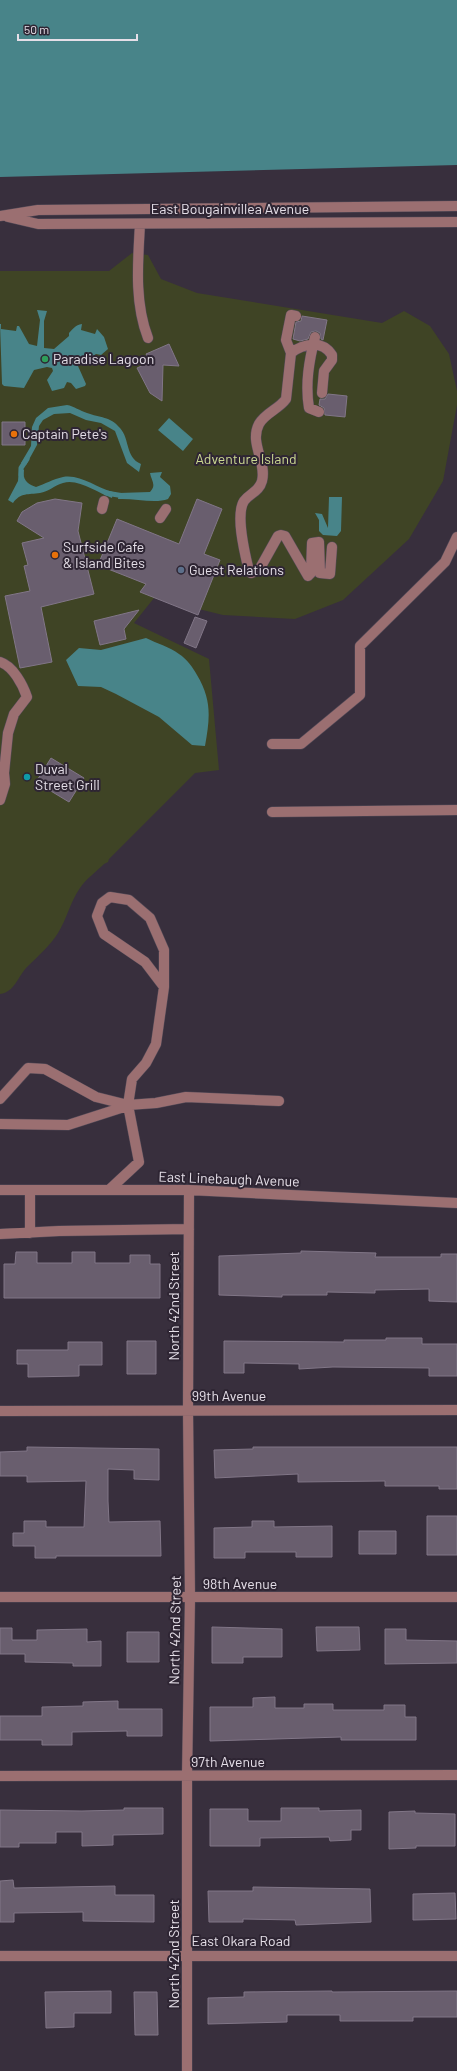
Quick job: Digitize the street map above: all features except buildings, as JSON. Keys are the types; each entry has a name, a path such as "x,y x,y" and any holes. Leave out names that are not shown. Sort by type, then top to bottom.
{"street":[{"name":"East Bougainvillea Avenue","path":"2,216 38,210 457,206"},
{"name":"East Bougainvillea Avenue","path":"2,216 38,224 457,222"},
{"path":"140,224 138,282 142,320 148,338"},
{"path":"296,316 291,315 286,340 291,353 286,399 282,405 263,419 257,432 256,441 263,478 259,488 243,503 240,517 249,571 251,573 259,570 278,536 281,535 285,536 308,576 311,573 312,543 319,542 320,573 330,574 332,547"},
{"path":"291,353 315,341"},
{"path":"315,341 332,355 332,360 324,371 322,393"},
{"path":"315,341 309,362 307,397 309,408 318,412"},
{"path":"272,744 301,744 360,695 360,646 445,562 457,536"},
{"path":"0,662 6,664 24,686 27,697 14,714 8,733 4,773 5,784 4,792 0,800"},
{"path":"272,812 457,810"},
{"path":"110,1190 138,1162 128,1105 132,1079 146,1062 156,1044 164,987 164,950 150,918 129,900 110,897 102,902 97,916 104,934 145,962 164,987"},
{"path":"0,1099 28,1068 45,1069 96,1097 128,1105"},
{"path":"0,1124 68,1126 128,1105 156,1103 186,1097 279,1101"},
{"name":"East Linebaugh Avenue","path":"0,1190 189,1190 457,1204"},
{"path":"30,1190 30,1233"},
{"name":"North 42nd Street","path":"187,2071 187,1776 190,1598 188,1410 189,1190"},
{"path":"0,1234 188,1229"},
{"name":"99th Avenue","path":"0,1411 457,1410"},
{"name":"98th Avenue","path":"0,1597 457,1597"},
{"name":"97th Avenue","path":"0,1776 457,1775"},
{"name":"East Okara Road","path":"0,1956 457,1956"}],"green space":[{"name":"Adventure Island","path":"132,253 148,255 161,279 197,293 382,323 404,311 430,326 449,354 457,391 457,405 443,481 409,539 343,600 295,619 223,615 154,598 134,623 209,659 219,770 195,773 109,859 108,862 85,882 77,893 55,938 27,967 13,987 5,993 0,994 0,271 109,271"}],"shaded area":[{"path":"0,0 457,0 457,165 0,177"},
{"name":"Paradise Lagoon","path":"37,310 47,311 44,321 44,348 54,349 69,336 69,333 74,327 82,324 81,330 95,334 97,329 104,337 108,349 101,355 96,354 78,366 86,384 85,386 76,389 71,383 67,382 64,388 52,391 47,380 53,371 52,368 47,367 34,370 24,388 4,386 2,384 0,324 1,329 16,331 17,326 19,326 29,344 37,346 40,320"},
{"path":"67,405 84,412 109,419 116,424 123,432 132,457 141,464 139,472 127,463 115,431 101,423 86,420 70,413 54,414 43,420 39,426 37,445 26,465 21,463 31,446 32,427 36,418 48,408"},
{"path":"169,418 193,439 183,451 158,430"},
{"path":"19,468 24,470 26,481 36,487 56,479 70,477 82,479 113,492 112,498 81,484 69,482 60,484 43,492 19,497 13,503 8,500 18,481"},
{"path":"162,472 160,477 170,486 171,494 168,499 151,501 118,499 119,493 150,492 153,485 150,473"},
{"path":"329,497 342,497 341,531 337,536 323,535 319,531 319,520 315,513 322,514 328,528"},
{"path":"146,638 171,649 182,656 190,664 202,684 207,701 209,718 205,746 192,745 159,717 116,694 101,687 78,686 66,660 79,648 101,650"}],"waterway":[{"path":"21,475 21,468 27,459"},
{"path":"106,493 124,496"}],"place":[{"name":"Paradise Lagoon","path":"45,359"},
{"name":"Captain Pete's","path":"14,434"},
{"name":"Surfside Cafe & Island Bites","path":"55,555"},
{"name":"Guest Relations","path":"181,570"},
{"name":"Duval Street Grill","path":"27,777"}]}
